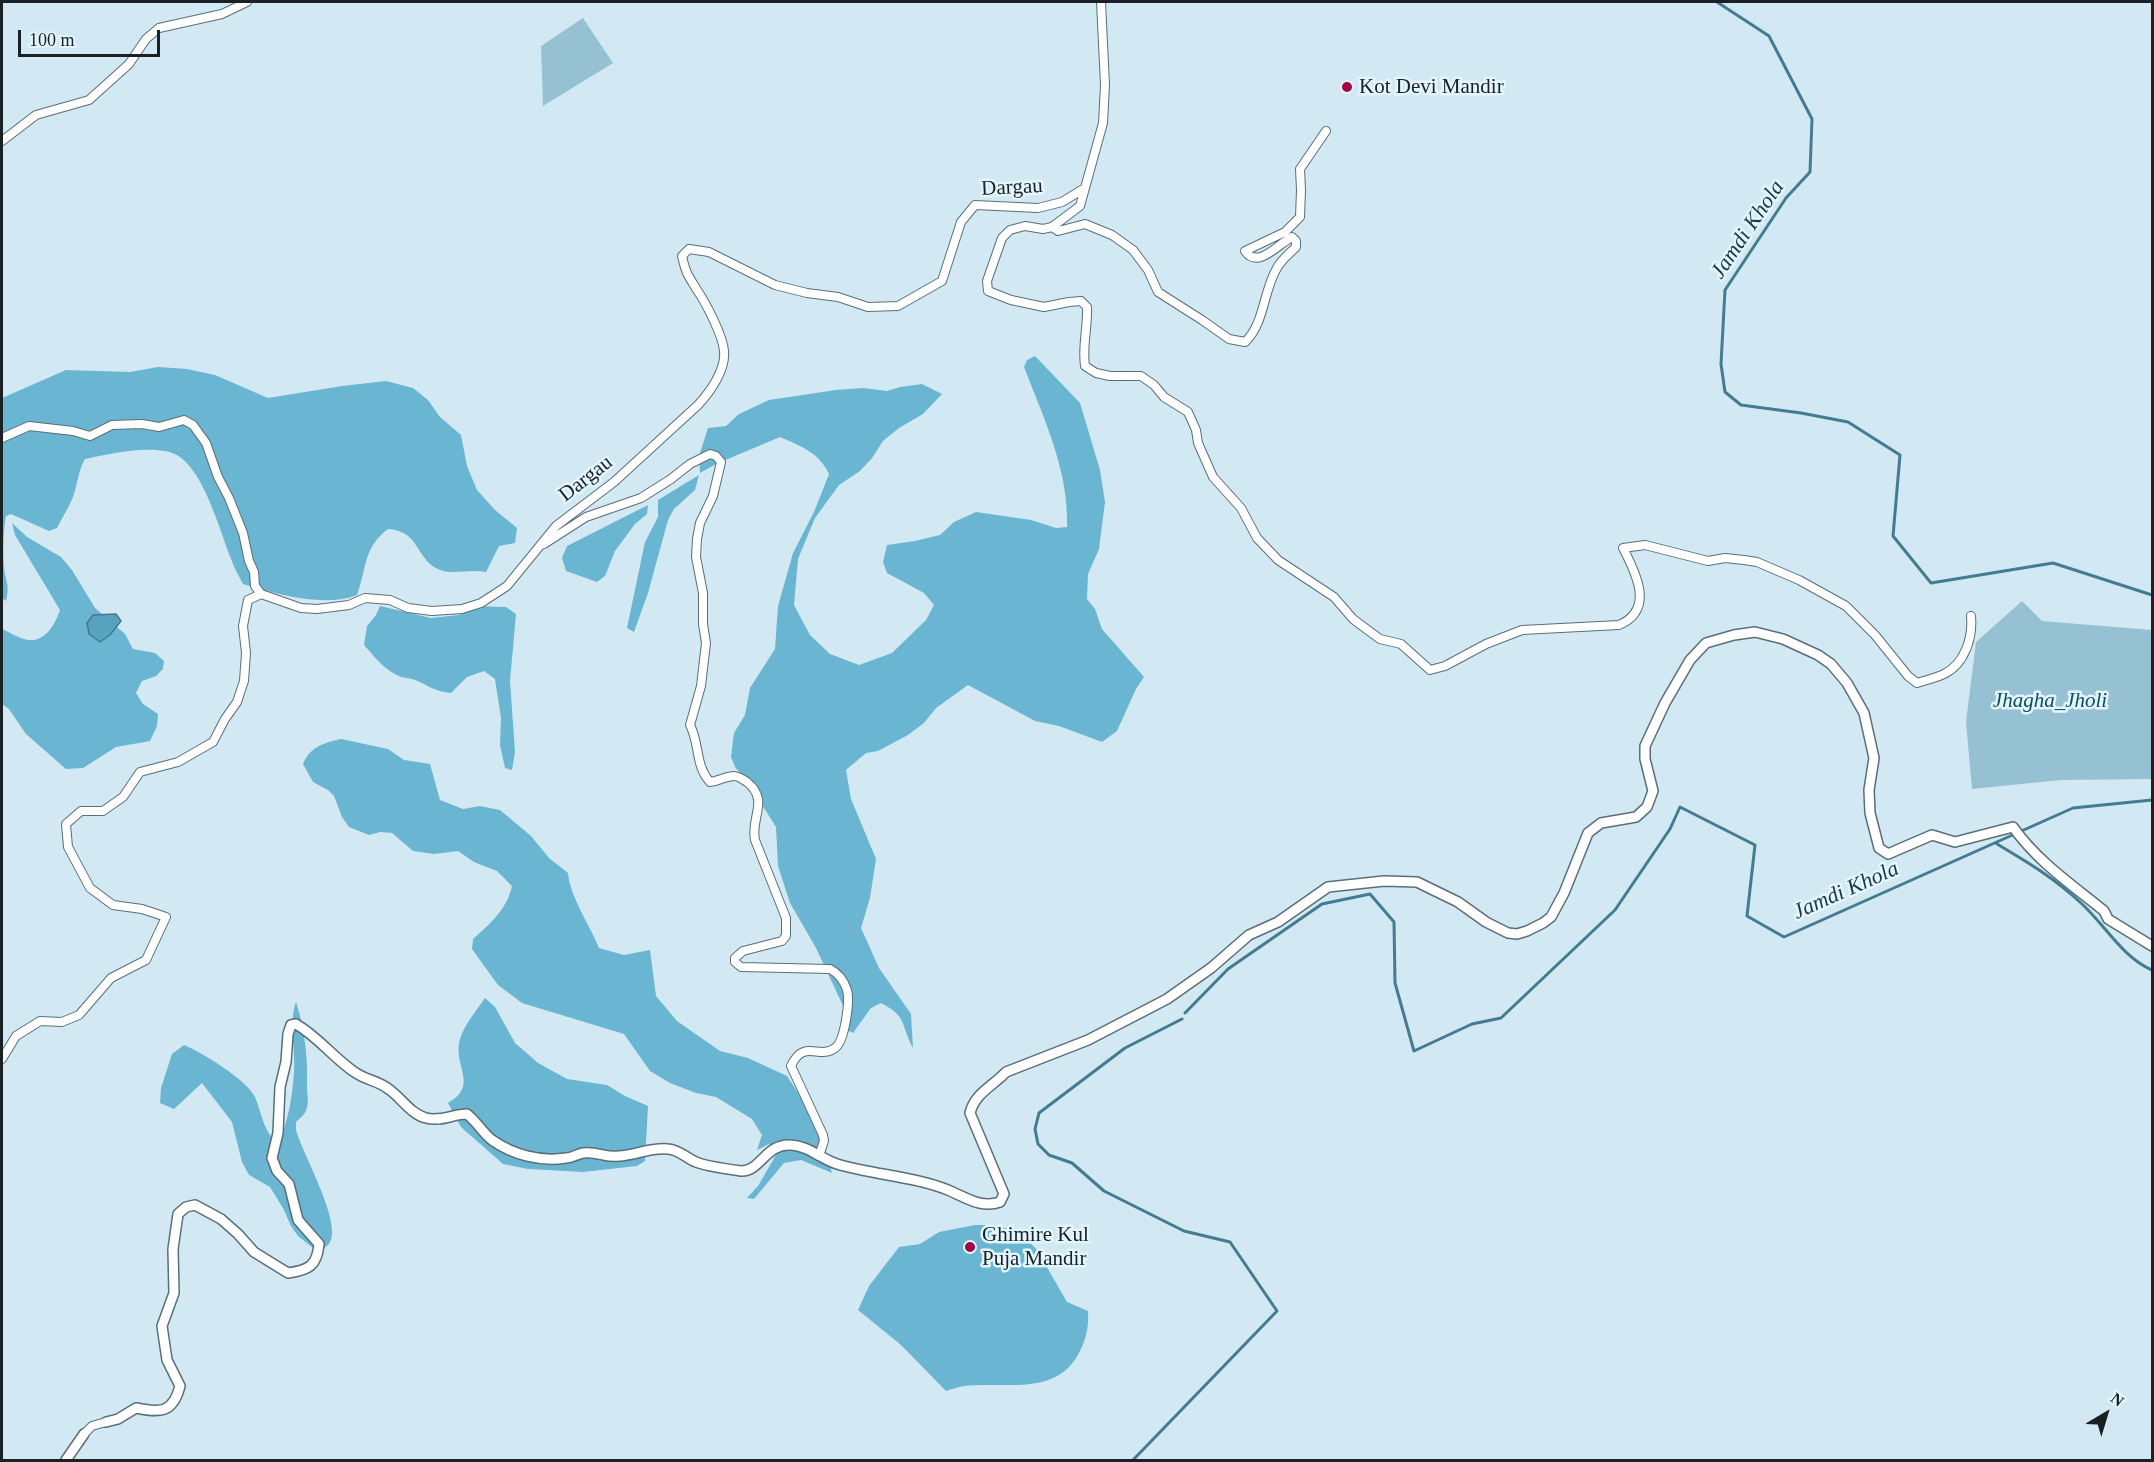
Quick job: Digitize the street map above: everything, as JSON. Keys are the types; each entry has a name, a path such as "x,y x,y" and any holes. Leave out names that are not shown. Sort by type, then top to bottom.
{"street":[{"path":"2,141 36,115 89,100 129,64 146,39 159,28 222,14 247,2"},
{"path":"1101,2 1105,85 1103,123 1080,206 1052,227 1043,229 1025,226 1010,230 1002,238 987,281 988,291 1011,300 1044,307 1081,301 1087,307 1088,322 1084,349 1085,366 1096,373 1110,376 1141,375 1164,397 1188,412 1213,477 1241,508 1257,538 1278,560 1334,597 1353,619 1380,639 1401,645 1430,670 1445,666 1486,644 1522,630 1618,625 1629,621 1637,611 1640,589 1637,575 1623,548 1645,545 1708,561 1725,558 1757,562 1808,584 1846,606 1917,683 1947,673 1962,658 1973,628 1971,616"},
{"path":"1052,227 1058,231 1085,224 1112,235 1133,250 1148,270 1158,292 1229,339 1245,342 1254,333 1271,279 1278,266 1296,247 1296,241 1292,237 1287,239 1268,255 1256,258 1247,255 1245,250 1285,232 1300,217 1300,169 1326,131"},
{"name":"Dargau","path":"261,594 301,608 317,609 349,605 365,598 390,600 408,608 432,611 462,609 481,603 507,586 556,526 614,482 698,405 707,395 720,371 724,351 714,321 698,291 686,275 682,256 689,249 709,252 775,285 807,294 838,297 868,307 898,306 942,281 961,222 975,205 1038,208 1062,202 1085,188"},
{"path":"2,438 29,426 73,431 90,436 112,425 142,424 159,427 184,420 194,425 206,443 218,477 243,533 249,561 254,572 255,586 261,594 248,600 243,626 246,653 245,672 237,702 213,742 178,762 140,772 123,797 103,811 81,811 66,824 68,847 90,888 113,905 142,909 166,917 146,960 111,978 79,1015 62,1022 40,1021 16,1036 2,1059"},
{"path":"538,548 586,517 641,498 690,464 710,454 716,456 721,462 713,496 700,523 697,539 696,557 703,593 703,624 706,643 701,686 690,726 695,734 699,764 710,782 734,776 745,780 759,798 753,831 755,840 786,918 786,936 782,941 742,951 735,958 735,962 741,967 830,969 841,978 847,991 843,1034 838,1045 828,1051 806,1050 795,1058 791,1066 823,1135 824,1141 819,1156"},
{"path":"66,1461 92,1426 118,1419 136,1408 164,1410 176,1400 180,1386 167,1360 162,1326 174,1293 173,1249 178,1214 186,1207 195,1205 221,1219 238,1233 254,1252 288,1273 304,1270 318,1256 319,1244 298,1220 289,1184 277,1171 272,1158 278,1133 280,1087 291,1025 296,1024 313,1034 354,1072 364,1078 377,1081 423,1117 435,1120 467,1114 492,1140 510,1151 524,1155 566,1159 582,1153 600,1153 608,1158 632,1155 645,1150 669,1149 683,1153 696,1162 742,1171 750,1169 768,1152 785,1144 803,1147 836,1164 912,1178 968,1200 991,1205 1000,1202 1004,1194 970,1113 972,1105 980,1094 1006,1072 1088,1040 1167,999 1211,968 1249,935 1278,922 1328,887 1384,881 1417,882 1458,902 1486,922 1508,933 1527,932 1551,917 1564,893 1588,833 1601,823 1636,817 1647,807 1653,790 1645,759 1645,746 1665,703 1690,660 1706,643 1734,635 1755,632 1783,639 1832,664 1847,684 1864,713 1874,758 1869,790 1869,813 1879,848 1888,854 1932,835 1955,842 2013,827 2028,847 2054,872 2104,911 2108,919 2152,945"}],"green space":[{"path":"583,18 613,63 543,106 541,46"},
{"name":"Jhagha_Jholi","path":"2022,601 2042,621 2152,630 2152,779 2061,780 1972,789 1966,722 1976,642"}],"shaded area":[{"path":"1035,356 1080,403 1100,470 1105,502 1099,549 1088,574 1087,599 1095,609 1102,629 1144,677 1117,731 1102,742 1059,726 1035,721 968,685 936,708 924,723 908,735 878,751 866,753 846,770 851,799 876,859 870,898 861,928 879,968 911,1014 913,1048 900,1017 881,1003 871,1008 853,1033 845,1029 845,1010 816,948 790,903 778,866 776,827 747,781 735,767 731,757 734,733 745,715 750,688 775,649 778,606 793,553 814,512 829,474 825,466 814,455 780,437 700,473 699,456 708,428 726,426 739,414 769,400 836,390 863,388 887,391 922,384 942,394 923,414 899,428 883,441 860,471 839,485 815,518 798,559 794,605 810,635 830,654 859,665 892,653 926,620 934,605 924,593 887,573 883,562 887,545 940,535 954,522 976,512 1031,520 1056,528 1067,527 1067,506 1060,465 1024,367 1027,360"},
{"path":"158,367 187,369 215,375 268,398 386,381 413,388 428,400 440,417 461,435 467,466 477,490 495,510 517,528 515,543 499,546 486,572 453,572 434,567 411,538 388,529 370,551 357,595 344,599 315,600 270,592 243,584 204,490 189,465 180,457 160,450 107,454 85,459 73,497 57,528 49,531 11,514 6,516 3,549 8,587 6,601 2,598 2,398 66,370 130,372"},
{"path":"699,475 695,490 674,509 668,520 648,593 634,632 627,628 645,542 658,517 658,500"},
{"path":"648,505 647,514 635,524 615,551 605,576 597,582 566,571 562,558 567,546"},
{"path":"12,523 27,537 61,557 72,570 95,608 125,634 133,649 155,653 164,661 163,669 156,676 142,681 136,693 143,704 158,714 157,726 150,741 116,747 83,768 66,769 26,734 9,709 2,704 2,629 18,637 34,640 49,631 60,610 15,535"},
{"path":"380,606 431,618 459,615 471,606 506,607 516,614 510,681 515,752 512,770 505,768 500,745 501,718 495,679 484,671 467,677 451,693 436,690 390,671 364,645 367,626"},
{"path":"116,614 121,621 110,635 100,642 89,634 87,623 93,615"},
{"path":"341,739 388,749 404,760 430,764 440,800 463,809 480,806 500,810 531,836 549,858 568,873 576,901 599,948 624,955 650,950 656,996 677,1021 720,1051 748,1058 787,1076 821,1136 832,1173 801,1160 784,1163 754,1199 747,1198 758,1186 777,1153 769,1144 757,1150 762,1135 752,1119 716,1097 696,1093 670,1083 650,1071 624,1034 522,1003 498,985 472,949 473,939 502,909 512,886 497,871 474,862 458,851 434,854 413,851 392,833 380,832 369,835 349,827 342,817 334,796 313,782 303,764 313,750 328,742"},
{"path":"485,998 495,1007 515,1043 538,1063 567,1079 607,1085 648,1106 645,1161 637,1166 583,1172 528,1169 503,1164 461,1127 448,1103 457,1096 464,1082 458,1048 462,1034"},
{"path":"296,1002 305,1045 308,1105 306,1112 296,1122 296,1130 331,1221 332,1235 329,1244 318,1252 298,1236 270,1187 249,1175 242,1162 232,1122 202,1083 174,1109 160,1103 161,1088 172,1054 184,1045 224,1068 250,1090 255,1097 266,1127 277,1143 287,1119 292,1089 294,1062 292,1028"},
{"path":"975,1225 997,1225 1022,1234 1037,1250 1067,1302 1088,1311 1087,1328 1081,1350 1068,1368 1056,1377 1027,1384 964,1386 946,1391 901,1345 858,1310 869,1286 899,1247 920,1244 939,1232"}],"waterway":[{"name":"Jamdi Khola","path":"1717,2 1769,36 1812,119 1810,172 1786,198 1725,290 1721,364 1725,392 1741,405 1848,422 1900,455 1893,536 1931,583 2053,563 2152,595"},
{"name":"Jamdi Khola","path":"1185,1013 1228,969 1322,904 1370,894 1394,922 1395,983 1414,1051 1472,1024 1501,1018 1615,910 1670,829 1680,807 1755,845 1747,916 1784,937 2073,808 2152,800"},
{"path":"1997,844 2031,864 2061,886 2090,912 2132,958 2152,970"},
{"path":"1133,1460 1277,1311 1230,1242 1184,1231 1104,1191 1072,1163 1049,1155 1038,1144 1035,1129 1039,1113 1125,1048 1182,1019"}],"place":[{"name":"Kot Devi Mandir","path":"1347,87"},
{"name":"Ghimire Kul Puja Mandir","path":"970,1247"}]}
